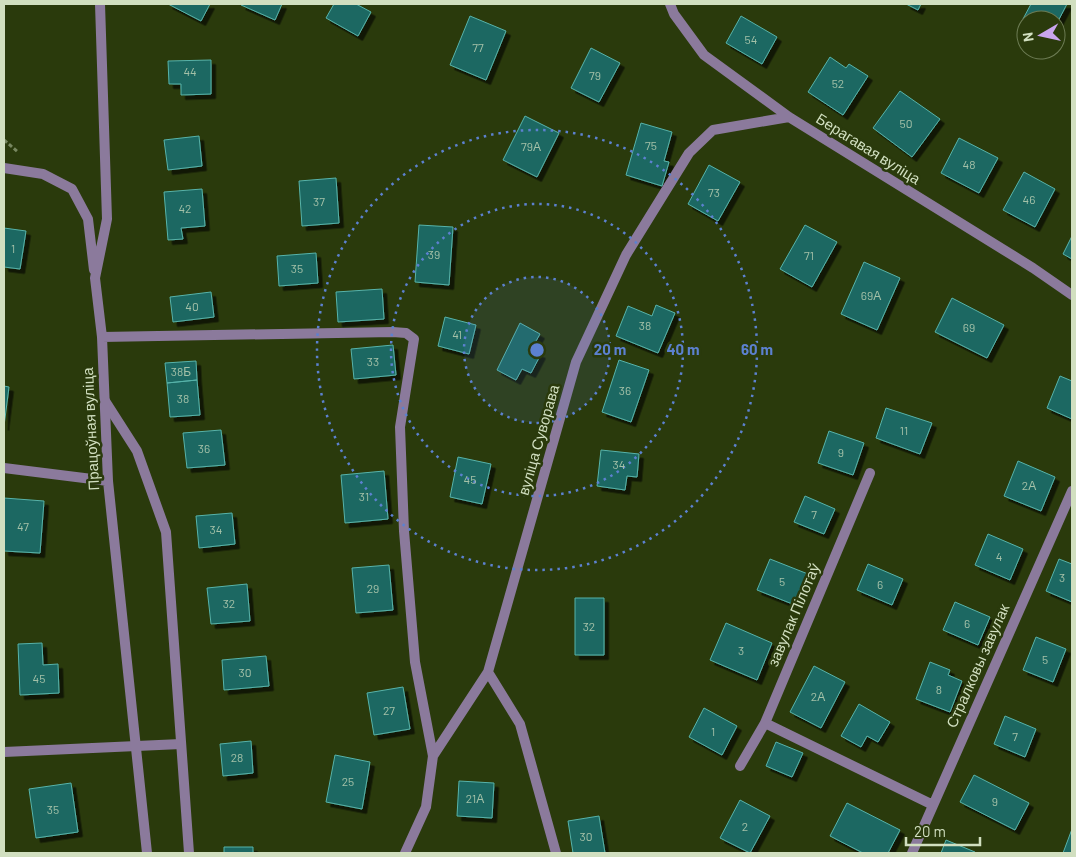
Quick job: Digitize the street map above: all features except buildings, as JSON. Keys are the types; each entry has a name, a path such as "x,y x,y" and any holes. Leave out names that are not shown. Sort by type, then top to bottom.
{"street":[{"name":"Працоўная вуліца","path":"100,4 107,219 96,278 102,337 108,481 147,853"},
{"name":"Берагавая вуліца","path":"670,4 674,14 704,56 788,117 1033,268 1072,295"},
{"name":"вуліца Суворава","path":"433,756 488,672 576,362 626,254 689,153 713,130 788,117"},
{"path":"4,168 43,174 72,189 88,219 96,278"},
{"path":"102,337 393,332 406,333 414,339 400,427 404,531 415,662 433,756 426,806 405,853"},
{"path":"105,401 137,451 166,532 189,853"},
{"path":"4,468 108,481"},
{"name":"завулак Пілотаў","path":"740,766 765,723 870,473"},
{"name":"Стралковы завулак","path":"912,853 1072,491"},
{"path":"488,672 520,724 556,853"},
{"path":"765,723 933,805"},
{"path":"4,752 181,744"}]}
